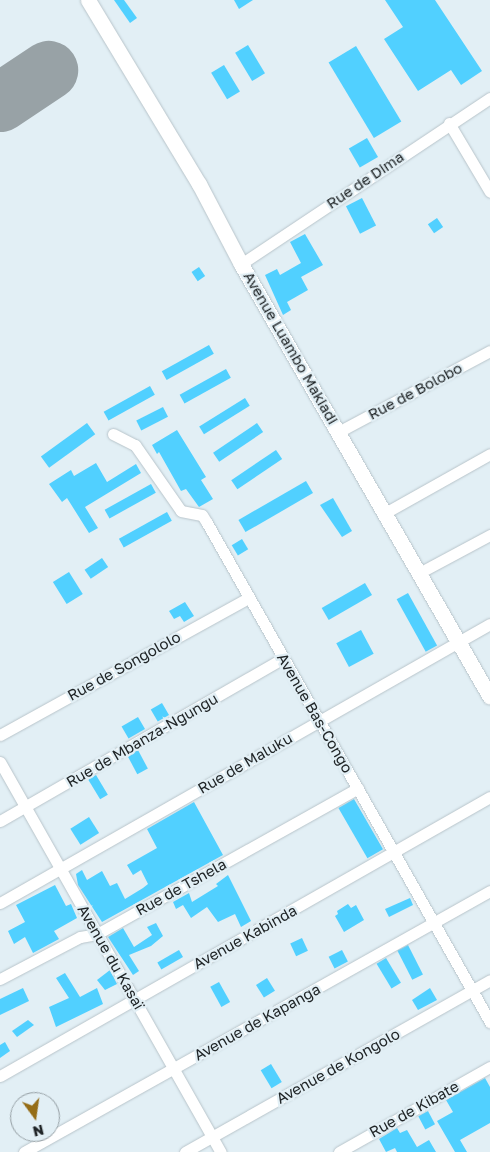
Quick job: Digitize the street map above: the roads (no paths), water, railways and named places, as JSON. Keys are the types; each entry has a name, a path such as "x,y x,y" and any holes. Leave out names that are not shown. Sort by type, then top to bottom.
{"main road":[{"name":"Avenue Luambo Makiadi","path":"88,0 199,184 241,264 340,431 490,697"}],"street":[{"name":"Rue de Dima","path":"241,264 449,123 490,98"},
{"path":"449,123 490,192"},
{"name":"Rue de Bolobo","path":"340,431 490,351"},
{"name":"Avenue Bas-Congo","path":"113,434 135,445 181,511 202,515 490,1022"},
{"path":"385,513 490,454"},
{"path":"419,573 490,535"},
{"name":"Rue de Songololo","path":"0,735 248,598"},
{"name":"Rue de Maluku","path":"0,902 62,869 319,719 490,624"},
{"name":"Rue de Mbanza-Ngungu","path":"0,821 284,658"},
{"name":"Avenue du Kasaï","path":"0,762 221,1152"},
{"name":"Rue de Tshela","path":"0,979 80,938 97,934 358,788"},
{"name":"Avenue Kabinda","path":"0,1076 395,854 490,797"},
{"name":"Avenue de Kapanga","path":"24,1152 490,891"},
{"name":"Avenue de Kongolo","path":"185,1152 490,980"},
{"name":"Rue de Kibate","path":"339,1152 490,1067"}]}
